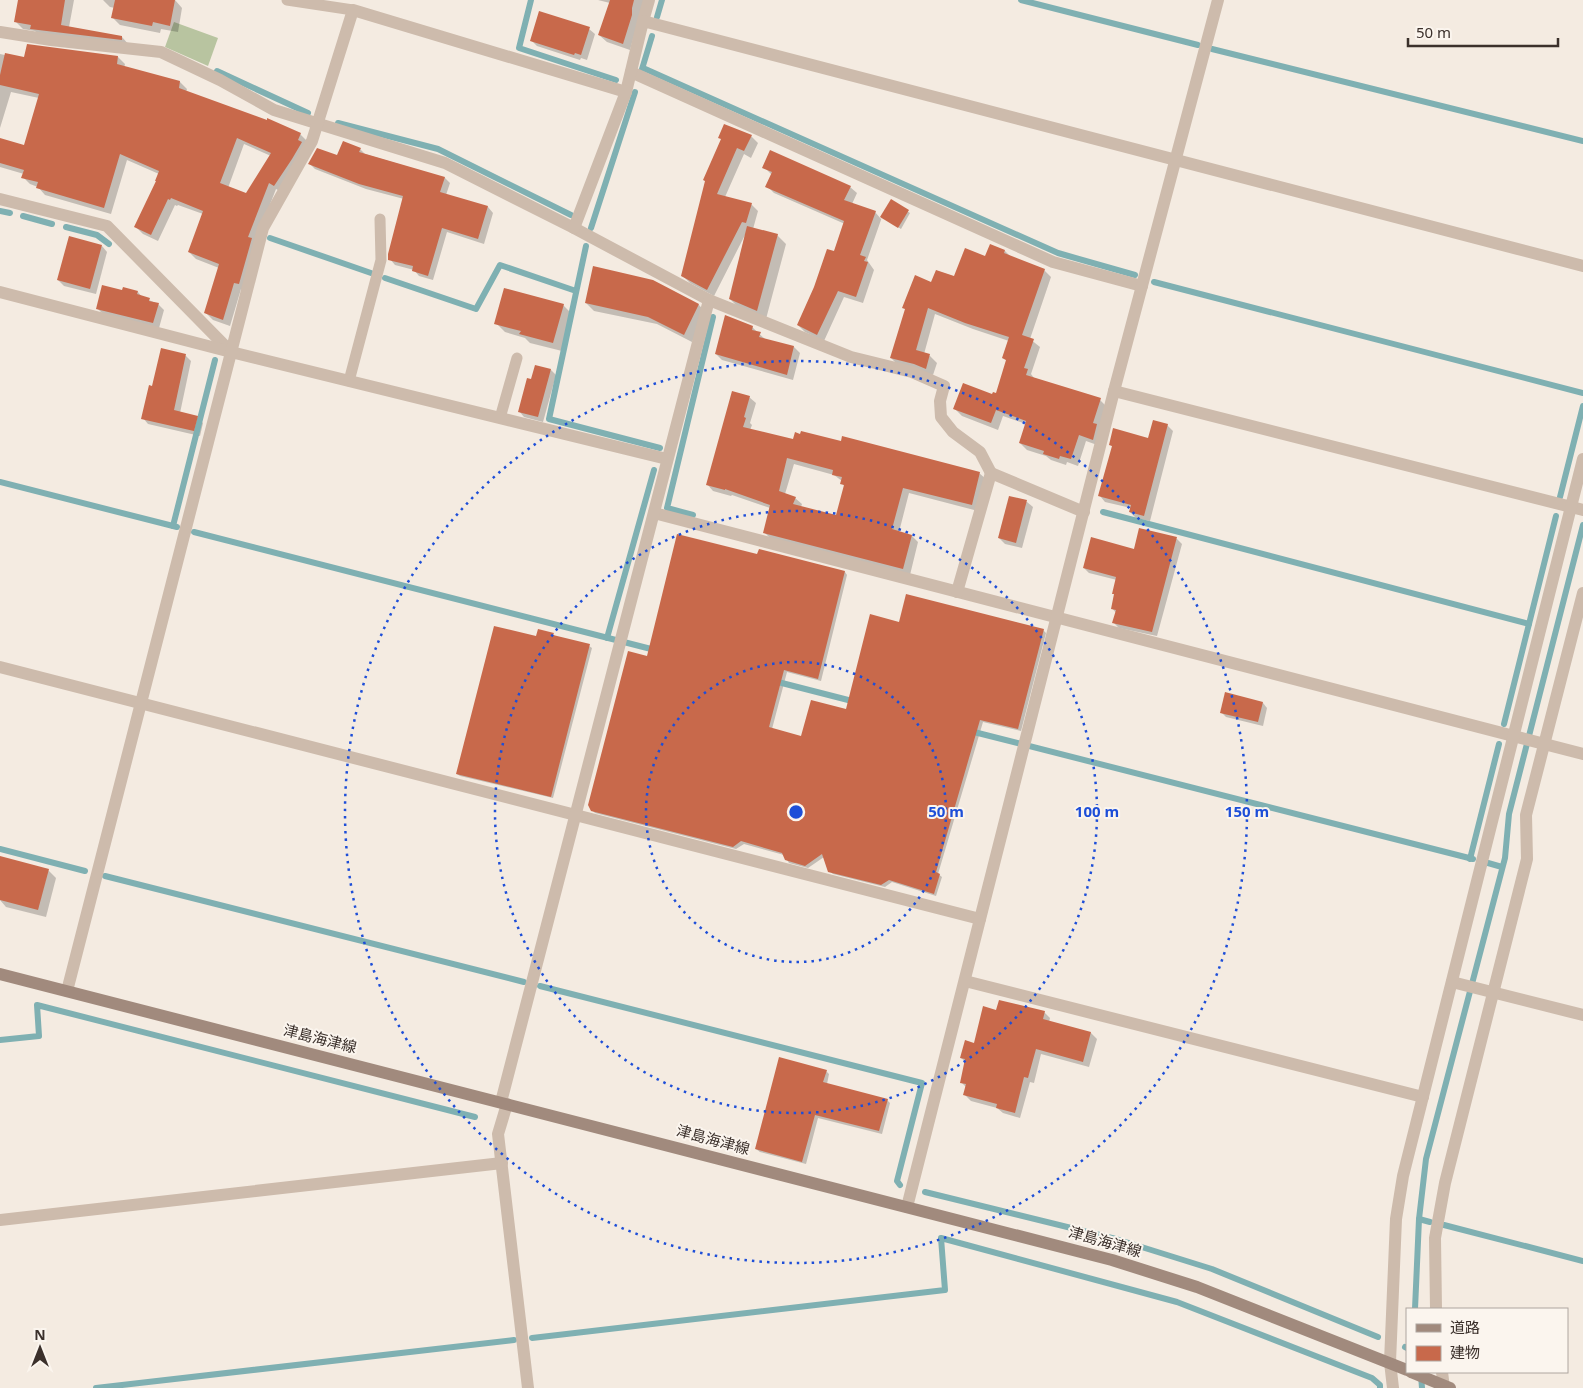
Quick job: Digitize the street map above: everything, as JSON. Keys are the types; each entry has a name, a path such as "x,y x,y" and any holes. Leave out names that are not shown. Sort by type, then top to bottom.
{"main road":[{"name":"津島海津線","path":"0,974 1112,1260 1196,1287 1406,1370"},
{"path":"1414,1373 1442,1383"}],"street":[{"path":"574,228 626,92 649,0"},
{"path":"907,1207 1114,391 1218,0"},
{"path":"67,991 263,228 312,141 355,5 626,92"},
{"path":"644,21 1583,266"},
{"path":"0,32 51,40 161,52 220,80 274,110 445,163 574,228 709,300 851,357 912,372 944,386 940,401 941,417 953,432 980,452 991,474 1084,512"},
{"path":"631,72 1053,262 1142,286"},
{"path":"0,199 106,226 231,352"},
{"path":"0,292 231,352 667,460"},
{"path":"528,1388 498,1134 504,1103 576,814 709,300"},
{"path":"1114,391 1576,508"},
{"path":"1393,1388 1390,1362 1396,1219 1403,1176 1423,1097 1456,983 1516,737 1576,508 1583,459"},
{"path":"957,592 991,474"},
{"path":"654,513 1583,754"},
{"path":"1436,1308 1435,1238 1445,1183 1490,991 1526,859 1526,815 1542,744 1583,594"},
{"path":"0,667 980,919"},
{"path":"965,981 1423,1097"},
{"path":"1456,983 1583,1015"},
{"path":"0,1220 502,1163"}],"lane":[{"path":"287,0 355,5"},
{"path":"349,381 381,260 380,219"},
{"path":"500,418 517,358"}],"green space":[{"path":"174,22 218,38 208,66 165,47"}],"building":[{"path":"18,0 65,0 61,25 122,36 122,40 30,29 31,25 14,22"},
{"path":"115,0 175,0 170,26 153,22 152,26 111,18"},
{"path":"610,0 634,0 632,15 623,44 598,35"},
{"path":"539,11 590,27 581,55 575,53 574,55 530,41"},
{"path":"27,44 118,56 117,64 180,81 179,88 267,120 267,118 301,133 298,140 302,142 292,159 274,186 269,183 248,237 252,238 239,284 234,283 223,320 204,313 219,264 188,252 203,211 171,198 170,200 168,199 151,235 134,227 159,171 120,154 104,208 36,188 38,182 21,178 24,170 0,163 0,138 24,145 39,94 0,85 0,75 5,53 24,57","holes":["237,138 271,153 246,193 220,183"]},
{"path":"724,124 752,135 744,151 737,148 717,194 752,203 746,223 742,222 707,290 681,276 705,181 703,180 721,139 718,138"},
{"path":"343,141 361,148 359,152 445,177 440,192 488,206 478,239 442,228 428,276 412,271 413,266 388,260 403,196 359,184 308,164 317,148 337,155"},
{"path":"770,150 851,186 844,200 876,211 860,255 866,257 864,261 868,262 856,297 838,291 817,335 797,325 814,287 827,249 834,251 844,221 765,187 772,172 762,168"},
{"path":"891,199 909,210 898,228 880,217"},
{"path":"747,226 778,234 757,311 729,299"},
{"path":"69,236 102,245 90,289 57,280"},
{"path":"990,244 1005,250 1004,253 1045,269 1022,335 1034,339 1024,368 1028,369 1026,375 1101,398 1093,423 1097,424 1093,440 1079,435 1071,459 1060,456 1059,459 1043,454 1044,451 1019,443 1026,421 996,410 991,423 953,409 963,383 992,394 993,392 996,393 1006,360 1002,358 1009,337 965,323 928,308 916,350 930,354 926,369 890,358 905,309 902,308 915,275 931,282 936,270 954,276 965,248 985,256"},
{"path":"593,266 653,280 699,304 684,335 648,317 585,303"},
{"path":"102,285 122,290 123,287 138,291 137,294 150,298 149,301 159,303 153,323 96,309"},
{"path":"504,288 564,304 553,343 519,334 521,331 494,324"},
{"path":"725,315 753,326 752,330 761,332 759,337 794,346 787,375 715,354"},
{"path":"161,348 186,354 174,410 198,416 194,431 141,419 149,385 152,386"},
{"path":"535,365 551,369 538,417 518,412 527,378 531,379"},
{"path":"732,391 750,396 743,427 793,439 795,432 800,434 801,431 841,441 842,436 980,472 972,505 903,488 892,529 912,535 903,569 763,533 770,505 725,489 706,485","holes":["787,458 833,470 832,475 842,477 840,484 844,485 836,515 793,504 796,497 779,491"]},
{"path":"1153,420 1168,424 1144,516 1129,512 1131,505 1098,496 1112,446 1109,445 1113,428 1148,438"},
{"path":"1009,496 1027,500 1016,543 998,538"},
{"path":"1139,528 1177,537 1152,632 1112,623 1116,610 1111,609 1116,577 1083,568 1091,537 1134,549"},
{"path":"677,534 757,554 759,549 845,571 818,679 784,670 769,727 801,736 811,700 846,709 870,614 899,622 906,594 1044,629 1018,729 980,720 936,872 940,874 934,894 889,880 881,885 828,872 822,854 805,866 785,860 782,853 741,841 733,847 591,811 588,805 628,651 647,656"},
{"path":"494,626 536,636 538,629 554,633 553,635 590,644 551,797 456,774"},
{"path":"1225,692 1263,702 1258,722 1220,713"},
{"path":"0,856 49,869 38,910 0,900"},
{"path":"999,1000 1045,1011 1043,1019 1091,1032 1083,1062 1036,1049 1028,1078 1024,1077 1015,1113 996,1108 997,1104 963,1095 966,1084 960,1083 965,1059 960,1058 965,1040 974,1043 983,1006 996,1010"},
{"path":"779,1057 827,1070 823,1082 888,1099 879,1131 815,1115 802,1162 755,1149"}],"waterway":[{"path":"531,0 519,48 616,80"},
{"path":"657,17 662,0"},
{"path":"1021,0 1198,45"},
{"path":"642,69 652,36"},
{"path":"1212,49 1583,141"},
{"path":"643,68 1058,253 1135,275"},
{"path":"217,71 308,113"},
{"path":"591,228 635,92"},
{"path":"338,123 438,149 571,215"},
{"path":"0,211 10,213"},
{"path":"23,216 52,224"},
{"path":"66,227 97,235 109,244"},
{"path":"270,238 371,273"},
{"path":"586,246 549,419 660,448"},
{"path":"385,278 476,309 500,265 576,291"},
{"path":"1154,282 1583,393"},
{"path":"693,515 667,508 713,317"},
{"path":"173,526 215,360"},
{"path":"1560,497 1583,406"},
{"path":"607,638 654,470"},
{"path":"0,482 177,527"},
{"path":"1103,512 1529,624"},
{"path":"1504,724 1556,516"},
{"path":"1415,1308 1419,1219 1426,1159 1505,858 1509,814 1583,525"},
{"path":"194,532 655,650"},
{"path":"774,681 856,702"},
{"path":"970,731 1473,859"},
{"path":"1470,859 1499,744"},
{"path":"0,849 85,871"},
{"path":"1488,863 1502,867"},
{"path":"105,876 524,982"},
{"path":"540,986 922,1083 897,1181 900,1185"},
{"path":"0,1040 39,1036 37,1005 475,1117"},
{"path":"925,1192 1116,1239 1212,1269 1378,1337"},
{"path":"1419,1219 1430,1222"},
{"path":"1444,1225 1583,1261"},
{"path":"532,1338 945,1290 941,1238 1177,1302 1372,1378 1380,1385 1380,1388"},
{"path":"96,1388 514,1340"},
{"path":"1421,1375 1422,1388"}]}
